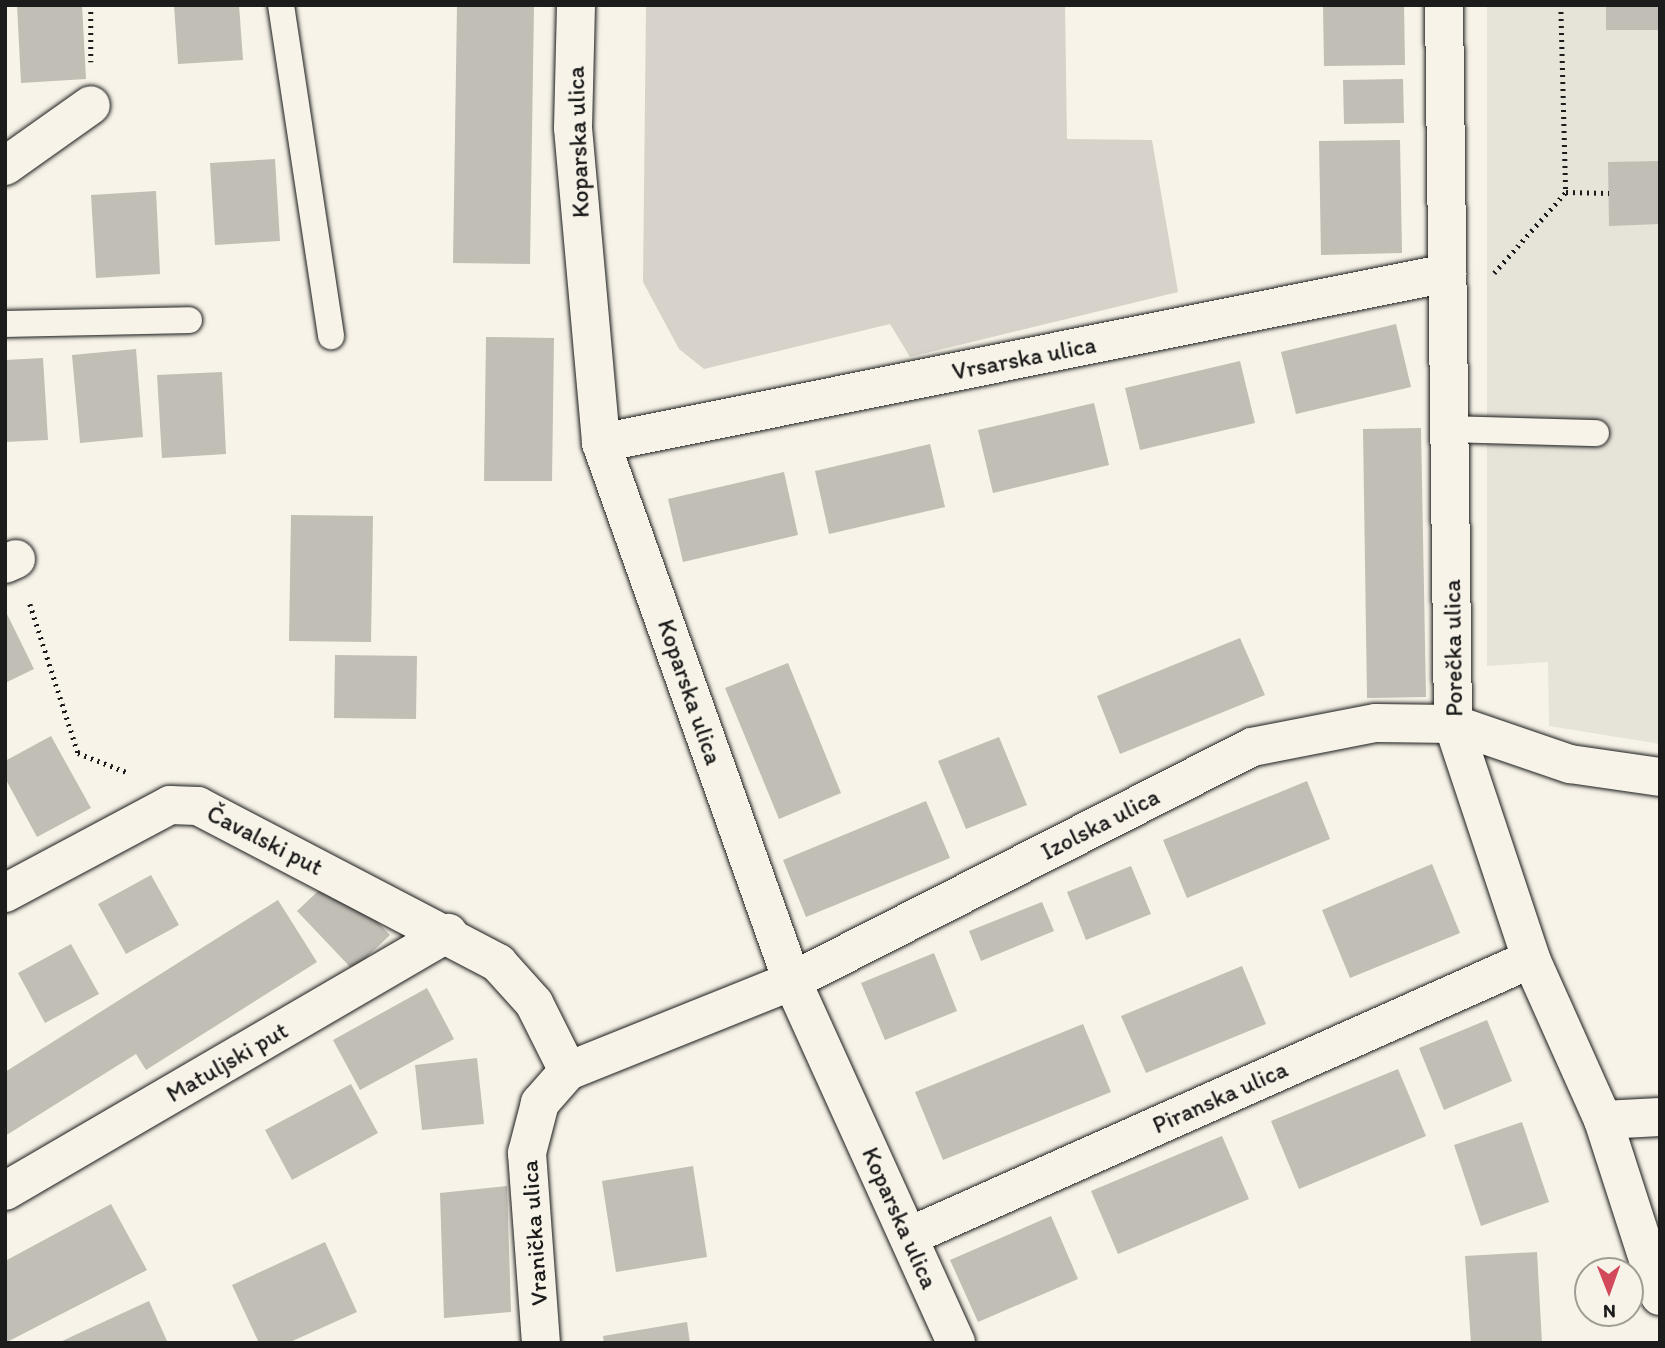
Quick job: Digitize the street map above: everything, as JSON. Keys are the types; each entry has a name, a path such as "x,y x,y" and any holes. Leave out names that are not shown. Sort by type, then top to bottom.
{"street":[{"name":"Koparska ulica","path":"576,5 573,128 601,443 792,981 956,1343"},
{"name":"Porečka ulica","path":"1444,5 1453,723 1531,959 1603,1120 1660,1296"},
{"path":"5,166 91,105"},
{"name":"Vrsarska ulica","path":"601,443 1447,273"},
{"name":"Izolska ulica","path":"568,1071 792,981 1252,747 1376,723 1453,723 1570,764 1660,777"},
{"path":"5,893 170,805"},
{"name":"Čavalski put","path":"170,805 198,806 448,933"},
{"path":"448,933 498,963 534,1003 568,1071"},
{"name":"Matuljski put","path":"5,1191 448,933"},
{"name":"Piranska ulica","path":"909,1236 1531,959"},
{"name":"Vranička ulica","path":"541,1343 527,1153 540,1103 568,1071"},
{"path":"1603,1120 1660,1118"}],"lane":[{"path":"281,5 331,336"},
{"path":"5,324 189,320"},
{"path":"1450,429 1596,433"}],"path":[{"path":"91,5 91,105"},
{"path":"1488,279 1566,192 1562,5"},
{"path":"1566,192 1609,192"},
{"path":"11,562 78,753 162,786 170,805"}],"shaded area":[{"path":"646,5 1065,5 1067,139 1152,140 1178,292 910,357 890,324 704,369 679,349 643,282"},
{"path":"1487,5 1660,5 1660,744 1549,726 1548,662 1487,666"}],"building":[{"path":"17,5 82,5 86,79 21,83"},
{"path":"174,5 239,5 243,60 178,64"},
{"path":"457,5 534,5 530,264 453,263"},
{"path":"1323,5 1404,5 1405,65 1324,66"},
{"path":"1606,5 1660,5 1660,30 1606,30"},
{"path":"1403,79 1404,123 1344,124 1343,80"},
{"path":"1400,140 1402,253 1321,255 1319,141"},
{"path":"275,159 280,241 215,245 210,163"},
{"path":"1660,161 1660,224 1609,226 1608,162"},
{"path":"156,191 160,274 96,278 91,195"},
{"path":"1396,324 1411,387 1296,414 1281,352"},
{"path":"486,337 554,338 552,481 484,481"},
{"path":"136,349 143,437 80,443 72,355"},
{"path":"43,358 48,440 5,442 5,360"},
{"path":"1240,361 1255,423 1140,450 1125,388"},
{"path":"222,372 226,454 162,458 157,375"},
{"path":"1094,403 1109,465 993,493 978,430"},
{"path":"1421,428 1426,697 1367,698 1363,429"},
{"path":"930,444 945,507 829,534 815,471"},
{"path":"784,472 798,535 683,562 668,499"},
{"path":"291,515 373,516 371,642 289,641"},
{"path":"5,610 34,669 5,683"},
{"path":"1240,638 1265,695 1120,754 1097,696"},
{"path":"335,655 417,656 416,719 334,718"},
{"path":"788,663 841,793 779,819 725,688"},
{"path":"51,736 91,808 37,837 5,778 5,761"},
{"path":"999,737 1027,805 966,829 938,761"},
{"path":"1307,781 1330,839 1187,898 1163,840"},
{"path":"926,801 950,858 806,917 783,860"},
{"path":"1432,864 1460,933 1350,978 1322,910"},
{"path":"1131,866 1151,914 1086,940 1067,892"},
{"path":"151,875 179,925 126,954 98,904"},
{"path":"334,876 390,935 353,970 297,911"},
{"path":"278,900 317,962 146,1070 136,1054 5,1136 5,1072"},
{"path":"1042,902 1054,931 981,961 969,931"},
{"path":"71,944 99,994 45,1023 18,973"},
{"path":"934,953 957,1011 885,1040 861,983"},
{"path":"1242,966 1266,1024 1146,1073 1121,1016"},
{"path":"427,988 454,1039 360,1090 333,1040"},
{"path":"1487,1020 1512,1081 1444,1110 1419,1048"},
{"path":"1083,1024 1111,1092 943,1160 915,1092"},
{"path":"477,1058 484,1124 422,1130 415,1065"},
{"path":"1398,1069 1426,1136 1299,1189 1271,1121"},
{"path":"351,1084 378,1133 292,1180 265,1130"},
{"path":"1522,1122 1549,1202 1481,1226 1454,1145"},
{"path":"1222,1136 1249,1199 1118,1254 1091,1191"},
{"path":"693,1166 707,1257 616,1272 602,1181"},
{"path":"507,1186 511,1312 444,1318 440,1193"},
{"path":"111,1204 147,1270 5,1343 5,1261"},
{"path":"1051,1216 1078,1279 978,1322 950,1260"},
{"path":"325,1242 357,1312 288,1343 259,1343 232,1285"},
{"path":"1537,1252 1542,1343 1471,1343 1465,1256"},
{"path":"149,1301 168,1343 58,1343 75,1335"},
{"path":"687,1322 690,1343 604,1343 603,1336"}]}
